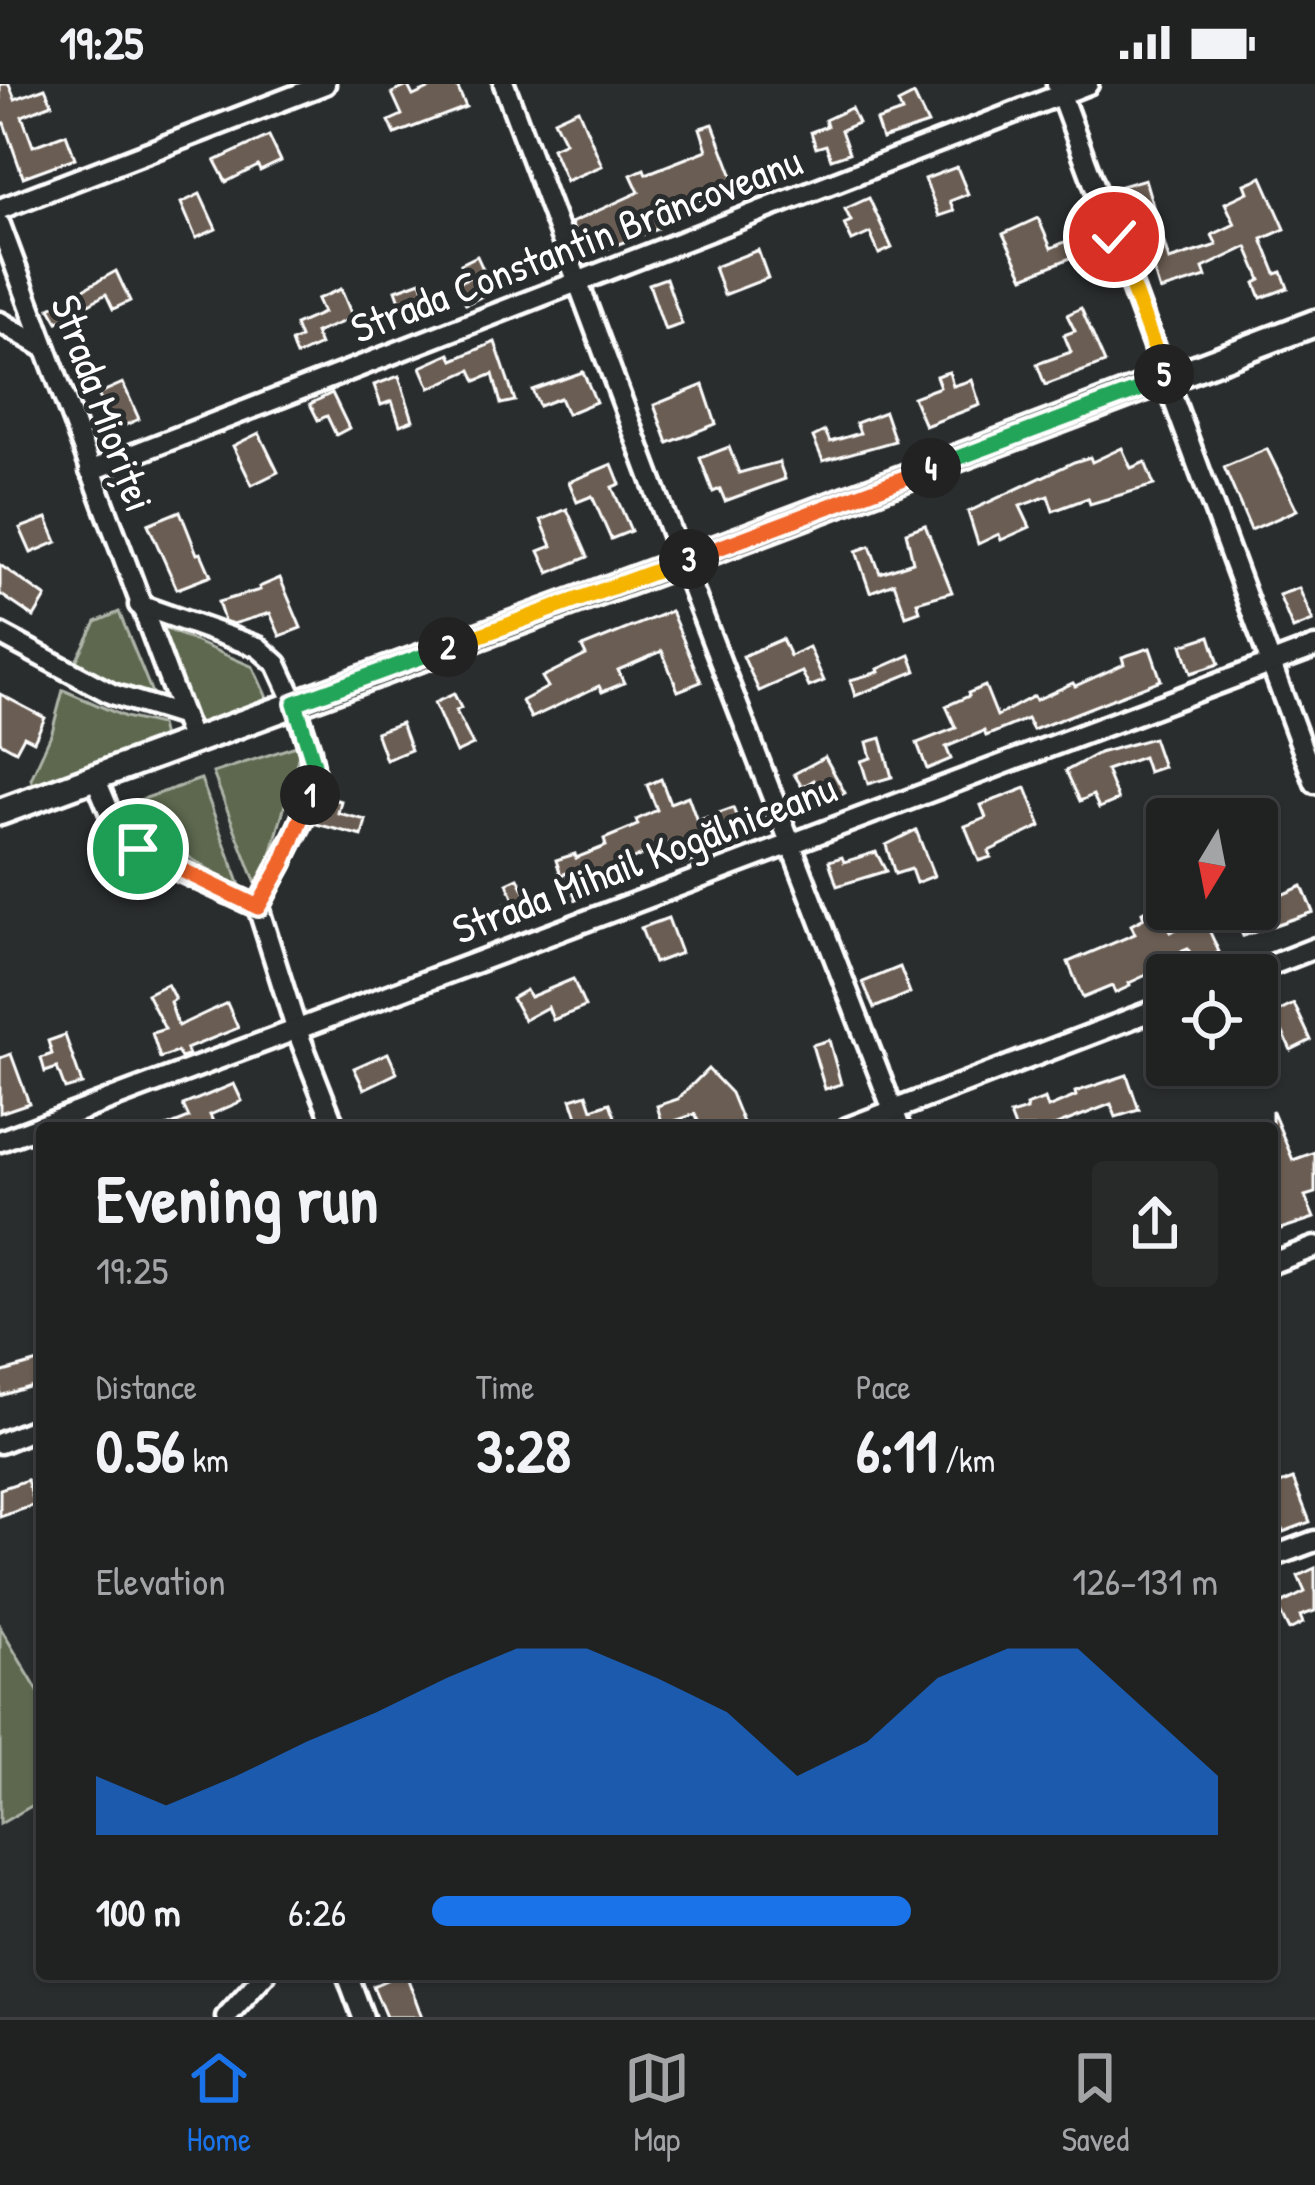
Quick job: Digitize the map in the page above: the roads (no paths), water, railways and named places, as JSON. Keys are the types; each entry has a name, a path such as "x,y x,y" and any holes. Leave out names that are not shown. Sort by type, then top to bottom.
{"main road":[{"path":"0,812 1315,323"}],"street":[{"path":"0,209 325,84"},
{"path":"504,84 897,1119 1146,1015"},
{"name":"Strada Constantin Brâncoveanu","path":"90,471 579,283 1059,89 1088,84"},
{"path":"1059,89 1315,783"},
{"name":"Strada Mioriței","path":"2,238 192,741"},
{"path":"0,322 43,347"},
{"path":"139,604 258,647 277,664 295,703 314,778 304,818 258,907 296,1028 333,1122"},
{"path":"0,634 112,694 180,715"},
{"name":"Strada Mihail Kogălniceanu","path":"50,1122 1315,647"},
{"path":"95,777 119,835 165,864 258,907"},
{"path":"1278,962 1315,948"},
{"name":"Strada Mihail Kogălniceanu","path":"0,1141 36,1127"},
{"path":"1278,1261 1315,1246"},
{"path":"0,1443 36,1428"},
{"path":"1278,1555 1315,1541"},
{"path":"226,2017 260,1980"},
{"path":"349,1980 363,2017"}]}
